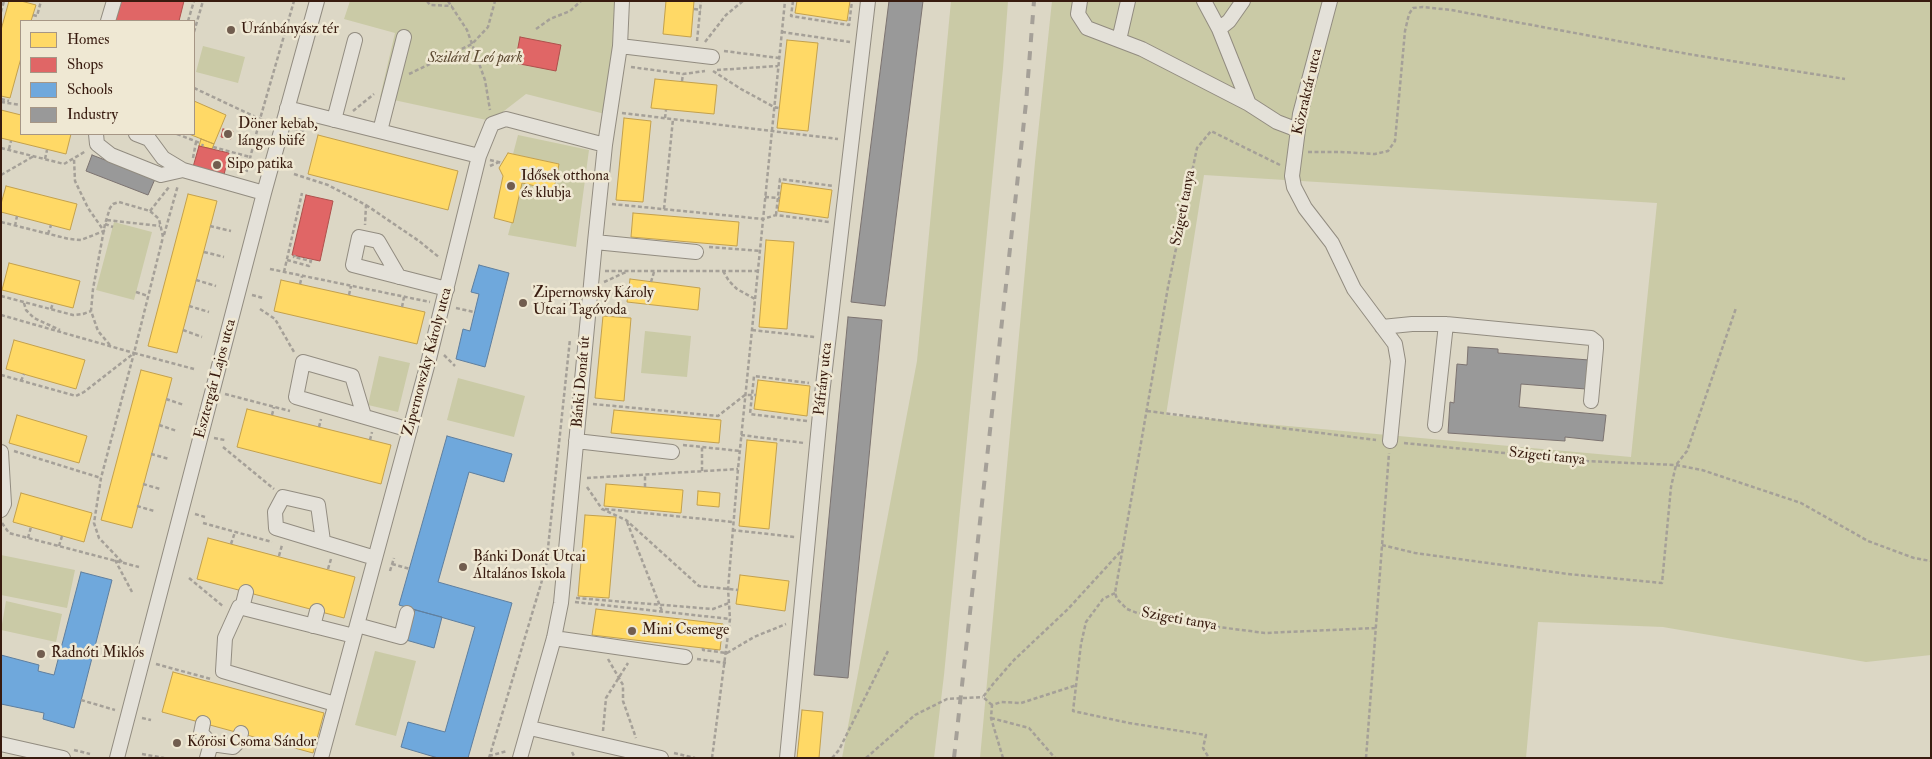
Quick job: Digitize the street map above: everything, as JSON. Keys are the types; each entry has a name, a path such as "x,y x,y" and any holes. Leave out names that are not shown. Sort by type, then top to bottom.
{"street":[{"path":"108,20 114,1"},
{"name":"Esztergár Lajos utca","path":"118,758 264,193 317,1"},
{"name":"Bánki Donát út","path":"520,758 554,638 577,478 576,441 592,270 605,145 620,46 622,1"},
{"name":"Páfrány utca","path":"787,758 822,402 868,1"},
{"path":"1080,1 1078,14 1087,28 1119,40 1175,66 1248,104 1277,122 1298,130"},
{"path":"1119,40 1128,1"},
{"path":"1204,1 1218,29 1248,104"},
{"path":"1218,29 1229,22 1243,1"},
{"name":"Közraktár utca","path":"1292,179 1300,114 1330,1"},
{"path":"380,131 404,37"},
{"path":"334,120 355,40"},
{"path":"620,46 712,64"},
{"path":"287,108 486,160"},
{"path":"492,124 506,119 605,145"},
{"name":"Zipernovszky Károly utca","path":"321,758 410,430 444,288 486,160 492,124"},
{"path":"139,135 149,139 163,158 183,170 264,193"},
{"path":"96,139 111,154 161,175 183,170"},
{"path":"1292,179 1305,208 1332,243 1354,288 1395,344 1398,361 1390,441"},
{"path":"399,277 378,241 359,237 353,266 444,288"},
{"path":"595,242 700,249"},
{"path":"1382,327 1412,324 1446,324 1591,338 1596,342 1591,401"},
{"path":"1435,425 1446,324"},
{"path":"364,416 352,376 304,362 296,397 410,430"},
{"path":"576,441 674,448"},
{"path":"1,510 4,504 5,451"},
{"path":"323,541 318,505 284,497 275,512 276,528 375,558"},
{"path":"246,592 225,638 224,671 335,704"},
{"path":"313,626 316,611"},
{"path":"238,612 313,626 401,637 407,613"},
{"path":"554,638 685,657"},
{"path":"203,723 201,733 211,744 233,747 241,733"},
{"path":"530,728 660,758"},
{"path":"1,744 63,758"},
{"path":"207,758 211,744"}],"path":[{"path":"4,1 1,12 6,14"},
{"path":"33,15 37,16 41,1"},
{"path":"188,20 194,1"},
{"path":"195,29 203,1"},
{"path":"242,187 294,1"},
{"path":"426,1 430,5 452,6"},
{"path":"448,1 467,30 485,80 492,124"},
{"path":"472,44 488,27 495,1"},
{"path":"536,29 550,19 570,11 581,1"},
{"path":"702,1 699,48 726,15 743,1"},
{"path":"712,758 727,653 730,619 728,589 738,461 785,1"},
{"path":"793,1 791,16 849,25 852,1"},
{"path":"1295,152 1375,154 1388,151 1395,140 1404,31 1409,14 1414,8 1451,10 1688,54 1845,79"},
{"path":"694,10 700,10"},
{"path":"782,32 854,42"},
{"path":"624,66 683,74 712,64 784,63"},
{"path":"712,64 741,89 779,108"},
{"path":"682,81 683,74"},
{"path":"195,88 260,119 305,132"},
{"path":"1,101 20,105"},
{"path":"665,118 666,110"},
{"path":"618,113 851,141"},
{"path":"664,209 673,119"},
{"name":"Szigeti tanya","path":"1292,179 1276,162 1211,131 1197,148 1168,287 1115,592 1117,599 1127,609 1187,623 1266,633 1376,628"},
{"path":"179,135 201,145"},
{"path":"1,148 64,164 74,159 96,139"},
{"path":"9,150 11,141"},
{"path":"213,147 250,157"},
{"path":"45,159 47,150"},
{"path":"1,175 34,156"},
{"path":"74,159 75,181 88,208 104,231"},
{"path":"486,160 502,163"},
{"path":"226,163 247,170"},
{"path":"150,211 183,170"},
{"path":"122,562 99,538 94,523 101,478 163,237 183,170"},
{"path":"294,174 328,185 366,205 419,241 446,264"},
{"path":"776,215 780,179 836,186"},
{"path":"284,272 302,193"},
{"path":"765,196 779,198"},
{"path":"110,345 98,331 91,311 105,224 110,208 113,204 119,202 150,211 158,219 163,237"},
{"path":"608,204 763,219 776,215 842,224"},
{"path":"365,238 366,205"},
{"path":"689,212 689,218"},
{"path":"15,226 17,216"},
{"path":"107,220 160,226"},
{"path":"1,222 70,240 81,240 104,231"},
{"path":"105,224 113,227"},
{"path":"48,234 50,225"},
{"path":"210,226 231,232"},
{"path":"700,249 760,251"},
{"path":"204,252 224,257"},
{"path":"287,260 309,266 311,261 294,257 295,255"},
{"path":"759,262 764,263"},
{"path":"270,269 436,303 444,288"},
{"path":"592,270 654,272 758,271"},
{"path":"600,284 628,271"},
{"path":"723,271 737,289 761,303"},
{"path":"651,282 654,272"},
{"path":"300,284 302,275"},
{"path":"196,280 216,286"},
{"path":"349,295 351,286"},
{"path":"136,292 148,296"},
{"path":"19,301 21,294"},
{"path":"1,296 72,315 91,311"},
{"path":"402,307 404,297"},
{"path":"24,302 26,310 34,318 66,333"},
{"path":"51,309 53,303"},
{"path":"189,306 209,312"},
{"path":"450,306 474,312"},
{"path":"1382,545 1415,553 1568,574 1662,584 1671,487 1676,465 1686,451 1736,308"},
{"path":"260,309 274,319 302,367"},
{"path":"1,315 194,369"},
{"path":"183,330 202,336"},
{"path":"752,330 820,338"},
{"path":"489,758 546,567 570,339"},
{"path":"439,350 455,366"},
{"path":"1,375 76,396 84,392 134,353"},
{"path":"21,380 24,374"},
{"path":"808,421 750,414 754,376 812,383"},
{"path":"54,390 56,384"},
{"path":"589,404 668,413 718,416 745,394 756,395"},
{"path":"166,399 184,405"},
{"path":"272,415 274,406"},
{"name":"Szigeti tanya","path":"1147,411 1390,441 1585,461 1676,465 1715,474 1801,503 1868,542 1914,558 1931,561"},
{"path":"320,427 321,419"},
{"path":"159,425 177,431"},
{"path":"370,440 372,431"},
{"path":"741,435 810,444"},
{"path":"1366,758 1390,441"},
{"path":"22,454 24,447"},
{"path":"224,447 284,497"},
{"path":"674,448 702,447 740,451"},
{"path":"702,447 702,471"},
{"path":"5,451 59,464 101,478"},
{"path":"151,454 169,459"},
{"path":"59,464 61,458"},
{"path":"738,461 745,462"},
{"path":"577,478 738,469"},
{"path":"645,475 645,487"},
{"path":"577,478 602,509 626,520 699,586 738,590"},
{"path":"143,484 160,489"},
{"path":"735,502 741,503"},
{"path":"137,506 154,511"},
{"path":"602,509 643,511 733,522"},
{"path":"626,520 662,611"},
{"path":"1,521 9,533 139,567"},
{"path":"28,538 31,527"},
{"path":"732,530 800,538"},
{"path":"231,544 235,532"},
{"path":"59,546 62,536"},
{"path":"280,556 282,545"},
{"path":"866,758 915,715 947,699 983,697 1014,660 1068,610 1123,549"},
{"path":"328,569 331,558"},
{"path":"390,571 394,558"},
{"path":"115,560 132,592"},
{"path":"392,564 410,569"},
{"path":"189,578 238,612"},
{"path":"576,590 575,598 660,606 713,609 729,603"},
{"path":"1115,592 1103,598 1086,622 1081,644 1073,711 1129,723 1206,735 1203,748 1209,758"},
{"path":"569,601 730,619"},
{"path":"703,648 703,650 727,653 754,637 792,621"},
{"path":"600,645 623,685 623,701 636,745"},
{"path":"832,758 839,750 889,649"},
{"path":"600,744 606,698 636,650"},
{"path":"685,657 726,662"},
{"path":"992,706 1000,702 1021,703 1076,685"},
{"path":"983,697 992,706 991,718 1003,758"},
{"path":"991,718 1029,728 1055,758"},
{"path":"142,754 164,758"}],"green space":[{"name":"Szilárd Leó park","path":"350,1 616,1 618,6 605,114 526,94 491,121 380,97 395,33 344,19"},
{"path":"951,1 1008,1 944,675 934,758 842,758 917,361"},
{"path":"1052,1 1931,1 1931,655 1866,662 1663,627 1538,622 1526,758 980,758 1035,162","holes":["1204,175 1657,203 1631,457 1166,415"]},
{"path":"203,46 245,57 238,83 196,72"},
{"path":"518,135 589,150 576,247 508,235 522,183 554,190 559,164 513,154"},
{"path":"114,222 152,232 134,300 96,290"},
{"path":"645,331 691,336 687,377 641,373"},
{"path":"379,356 410,363 398,412 368,405"},
{"path":"458,378 525,396 514,437 447,420"},
{"path":"1,555 75,570 67,608 1,595"},
{"path":"6,601 62,614 56,642 1,630"},
{"path":"375,651 416,661 396,736 355,725"}],"building: Homes":[{"path":"9,1 21,1 36,5 31,20 20,20 20,62 10,98 1,96 1,30"},
{"path":"666,1 694,1 691,37 663,34"},
{"path":"797,1 850,1 847,21 795,13"},
{"path":"787,40 818,43 808,131 777,128"},
{"path":"655,79 717,85 714,114 651,108"},
{"path":"195,101 226,115 214,144 192,135 195,135"},
{"path":"1,110 20,115 20,135 71,135 66,154 1,138"},
{"path":"624,118 651,121 643,202 616,200"},
{"path":"318,135 458,171 448,210 308,174"},
{"path":"201,139 214,144 212,149 199,146"},
{"name":"Idősek otthona és klubja","path":"508,153 559,164 554,190 522,183 513,223 494,218 503,176 499,168"},
{"path":"782,183 832,190 828,218 778,211"},
{"path":"6,186 77,204 70,230 1,212 1,204"},
{"path":"188,194 217,201 177,353 148,346"},
{"path":"633,213 739,222 737,246 631,237"},
{"path":"766,240 794,242 787,329 759,327"},
{"path":"9,263 80,281 73,308 2,290"},
{"path":"630,279 700,288 698,310 627,302"},
{"path":"281,280 425,312 417,344 274,311"},
{"path":"603,316 631,318 624,401 595,398"},
{"path":"14,340 85,360 76,389 6,369"},
{"path":"141,370 172,378 132,528 101,520"},
{"path":"758,380 810,386 807,416 754,409"},
{"path":"247,409 391,445 381,484 237,447"},
{"path":"614,410 721,420 719,443 611,433"},
{"path":"17,415 87,436 79,463 9,443"},
{"path":"747,440 777,443 769,529 739,526"},
{"path":"606,484 683,490 681,513 604,506"},
{"path":"698,491 720,493 719,507 697,505"},
{"path":"21,493 92,513 84,542 13,522"},
{"path":"585,515 616,517 609,598 578,596"},
{"path":"208,538 355,577 344,618 197,579"},
{"path":"740,575 789,581 785,611 736,604"},
{"path":"596,609 723,624 720,650 592,635"},
{"path":"173,672 324,713 313,753 162,712"},
{"path":"802,710 823,712 819,758 797,758"}],"building: Shops":[{"path":"121,1 184,1 179,20 115,20"},
{"path":"520,37 561,45 556,71 515,63"},
{"path":"223,129 233,131 231,139 221,137"},
{"path":"199,146 229,153 224,175 193,167"},
{"path":"306,195 333,201 320,261 292,255"}],"building: Schools":[{"path":"479,265 509,273 485,367 456,359 463,329 470,331 479,294 471,292"},
{"name":"Bánki Donát Utcai Általános Iskola","path":"447,436 512,454 504,482 469,472 438,582 512,603 468,758 438,758 401,747 408,722 445,732 475,627 399,605"},
{"path":"81,572 112,580 74,728 43,719 44,713 1,704 1,655 39,665 38,671 54,675"},
{"path":"415,610 442,617 434,648 406,640"}],"building: Industry":[{"path":"889,1 923,1 885,306 851,302"},
{"path":"92,155 155,179 148,195 86,171"},
{"path":"848,317 882,320 848,678 814,675"},
{"path":"1468,347 1498,349 1498,353 1589,360 1586,389 1521,384 1519,407 1606,415 1603,441 1565,437 1565,441 1448,433 1450,402 1454,403 1457,364 1467,365"}],"railway":[{"path":"954,758 1026,103 1034,1"}],"place":[{"name":"Uránbányász tér","path":"231,30"},
{"name":"Döner kebab, lángos büfé","path":"228,134"},
{"name":"Sipo patika","path":"217,165"},
{"name":"Idősek otthona és klubja","path":"511,186"},
{"name":"Zipernowsky Károly Utcai Tagóvoda","path":"523,303"},
{"name":"Bánki Donát Utcai Általános Iskola","path":"463,567"},
{"name":"Mini Csemege","path":"632,631"},
{"name":"Radnóti Miklós","path":"41,654"},
{"name":"Kőrösi Csoma Sándor","path":"177,743"}]}
